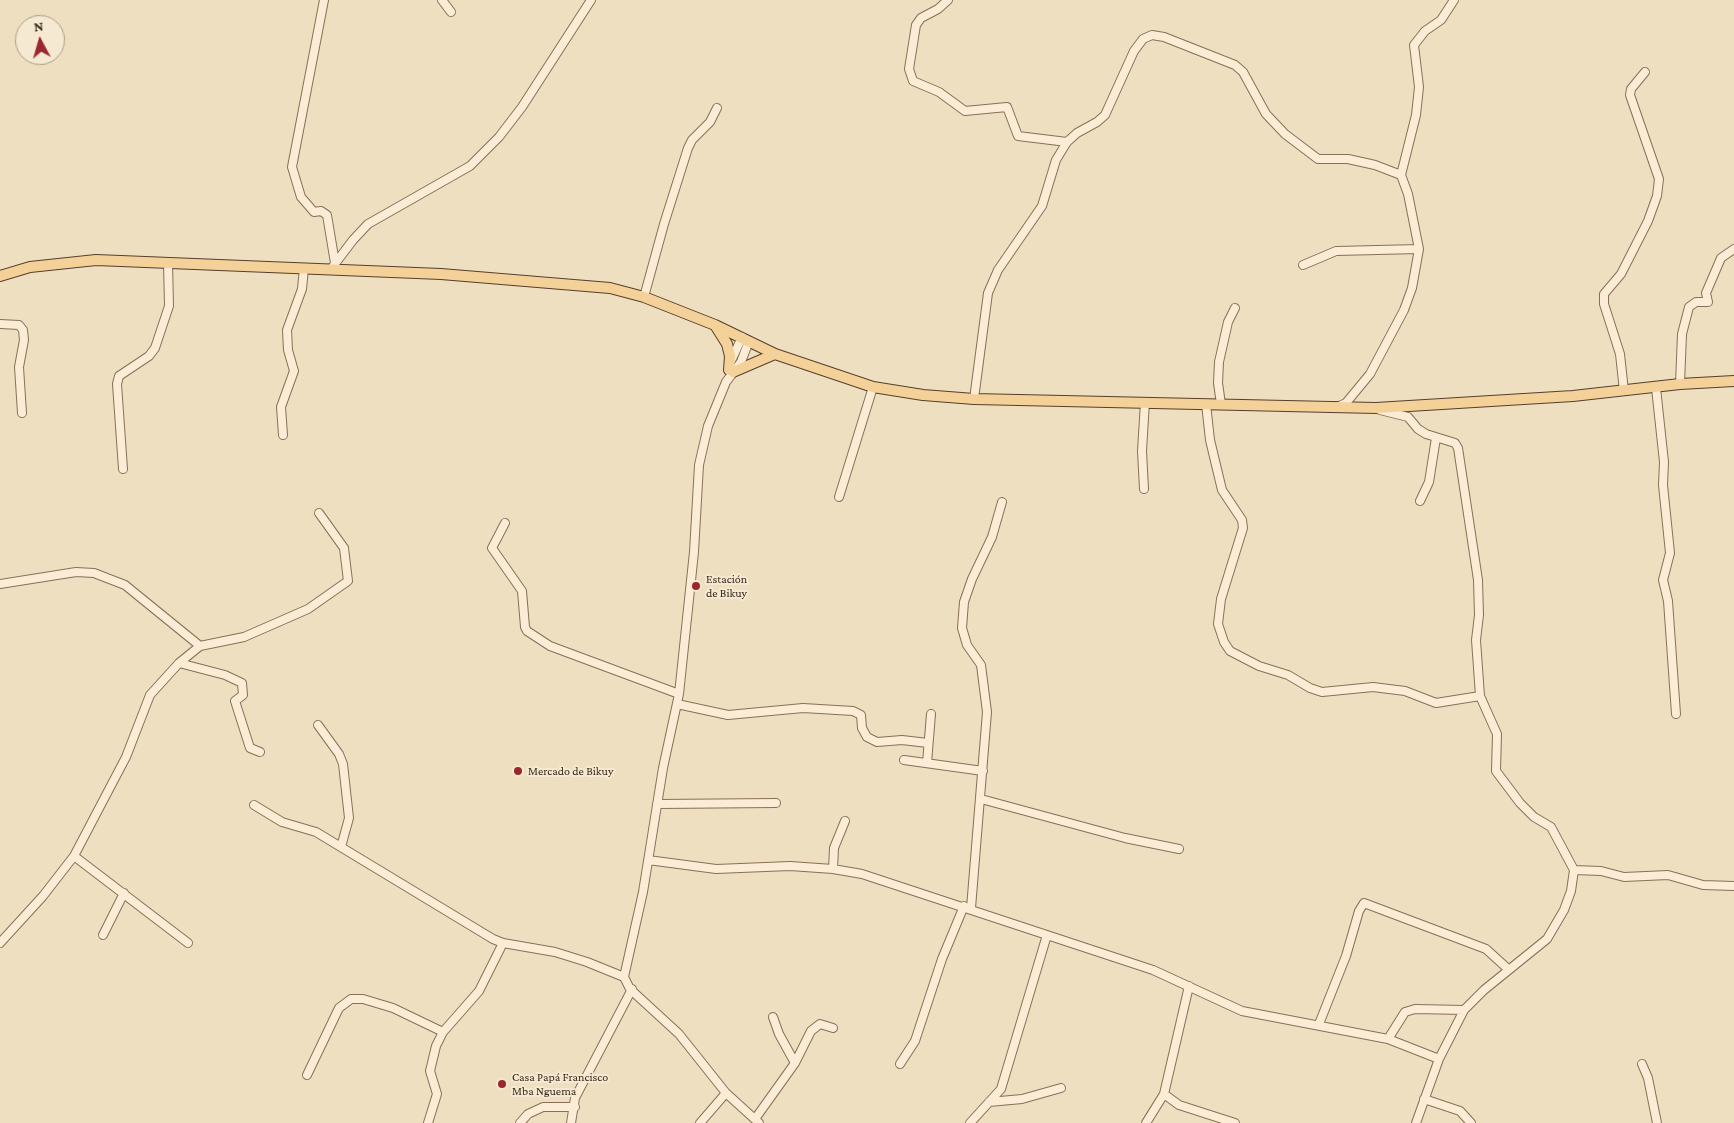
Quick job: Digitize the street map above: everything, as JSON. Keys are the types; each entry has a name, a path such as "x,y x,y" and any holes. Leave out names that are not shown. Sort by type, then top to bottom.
{"main road":[{"path":"0,276 47,265 96,260 304,268 333,266 610,288 644,297 745,339 775,354 873,387 923,395 974,399 1376,408 1624,391 1680,384 1734,381"},
{"path":"715,326 728,344 730,372 775,354"}],"street":[{"path":"324,0 292,167 301,197 314,212 322,211 327,215 333,266"},
{"path":"442,0 452,12"},
{"path":"333,266 368,224 470,166 499,137 522,107 591,0"},
{"path":"948,0 938,9 921,18 916,25 909,61 912,81 939,92 965,111 1007,106 1018,136 1067,142"},
{"path":"1335,408 1346,402 1354,394 1379,360 1412,288 1419,249 1408,194 1401,175 1416,115 1419,87 1414,45 1425,31 1441,20 1454,0"},
{"path":"974,399 988,293 998,270 1042,206 1056,160 1067,142 1077,133 1097,122 1105,115 1134,51 1143,40 1152,35 1181,43 1234,64 1243,72 1266,114 1285,134 1318,159 1348,159 1375,165 1401,175"},
{"path":"1624,391 1620,354 1604,304 1604,294 1621,274 1648,221 1657,196 1659,179 1630,95 1631,89 1645,72"},
{"path":"644,297 666,216 688,148 692,140 710,122 716,108"},
{"path":"1303,265 1336,251 1419,249"},
{"path":"1680,384 1682,334 1689,307 1696,302 1708,302 1706,294 1721,258 1734,249"},
{"path":"123,469 117,384 119,376 149,356 155,348 168,306 168,262"},
{"path":"283,435 281,407 294,371 288,350 287,330 302,289 304,268"},
{"path":"1221,404 1218,383 1219,362 1228,322 1235,308"},
{"path":"0,324 19,325 23,330 24,340 19,367 22,412"},
{"path":"624,977 679,694 694,552 699,465 708,426 730,372 741,362 745,339"},
{"path":"839,497 873,387"},
{"path":"1656,388 1664,462 1663,484 1670,553 1664,580 1668,601 1676,714"},
{"path":"1144,489 1142,451 1145,402"},
{"path":"1206,404 1210,440 1222,490 1242,520 1243,528 1234,551 1220,607 1218,624 1224,642 1230,651 1251,663 1288,675 1322,692 1373,687 1406,692 1436,703 1480,696"},
{"path":"1376,408 1408,417 1418,429 1436,438 1455,443 1458,448 1478,580 1476,649 1480,696 1497,734 1496,771 1520,803 1534,817 1551,827 1574,870 1571,891 1554,930 1537,948 1508,969 1464,1010 1439,1059 1416,1123"},
{"path":"1420,501 1429,482 1436,438"},
{"path":"900,1064 915,1041 942,959 968,907 981,799 987,712 981,665 967,646 962,628 964,602 972,579 992,537 1002,502"},
{"path":"0,943 43,896 74,856 126,757 150,695 179,662 200,646 244,637 308,609 348,581 344,548 319,513"},
{"path":"505,523 492,548 522,591 527,631 550,646 679,694"},
{"path":"0,584 76,572 94,574 125,585 200,646"},
{"path":"179,662 225,675 242,683 243,695 235,701 250,748 260,752"},
{"path":"677,704 728,715 803,708 853,711 861,716 862,728 867,737 877,742 902,740 928,743"},
{"path":"927,763 931,714"},
{"path":"318,725 339,754 343,764 349,818 342,847"},
{"path":"904,760 983,771"},
{"path":"981,799 1125,838 1179,849"},
{"path":"657,804 776,803"},
{"path":"254,805 282,822 316,832 479,932 503,943 555,952 624,977 632,989 679,1034 726,1093 757,1121 816,1026 825,1024 833,1028"},
{"path":"833,869 834,848 845,821"},
{"path":"74,856 188,943"},
{"path":"648,860 716,869 790,866 833,869 862,874 968,907 1153,970 1242,1011 1319,1024 1388,1039 1439,1059"},
{"path":"1574,870 1600,871 1624,877 1668,875 1703,885 1734,886"},
{"path":"103,935 124,893"},
{"path":"1319,1024 1346,956 1359,911 1364,903 1486,949 1508,969"},
{"path":"970,1123 1001,1089 1047,934"},
{"path":"428,1123 437,1094 430,1071 436,1046 443,1032 479,991 503,943"},
{"path":"1146,1123 1164,1094 1189,986"},
{"path":"571,1123 575,1098 632,989"},
{"path":"306,1075 339,1008 350,998 363,999 393,1008 443,1032"},
{"path":"1388,1039 1405,1012 1416,1009 1464,1010"},
{"path":"773,1017 778,1034 795,1062"},
{"path":"1642,1064 1648,1078 1657,1123"},
{"path":"989,1102 1008,1101 1061,1088"},
{"path":"1001,1089 1008,1101"},
{"path":"700,1123 726,1093"},
{"path":"1164,1094 1179,1104 1235,1123"},
{"path":"1424,1098 1460,1111 1471,1123"},
{"path":"520,1123 528,1114 543,1106 575,1107"}],"place":[{"name":"Estación de Bikuy","path":"696,586"},
{"name":"Mercado de Bikuy","path":"518,771"},
{"name":"Casa Papá Francisco Mba Nguema","path":"502,1084"}]}
